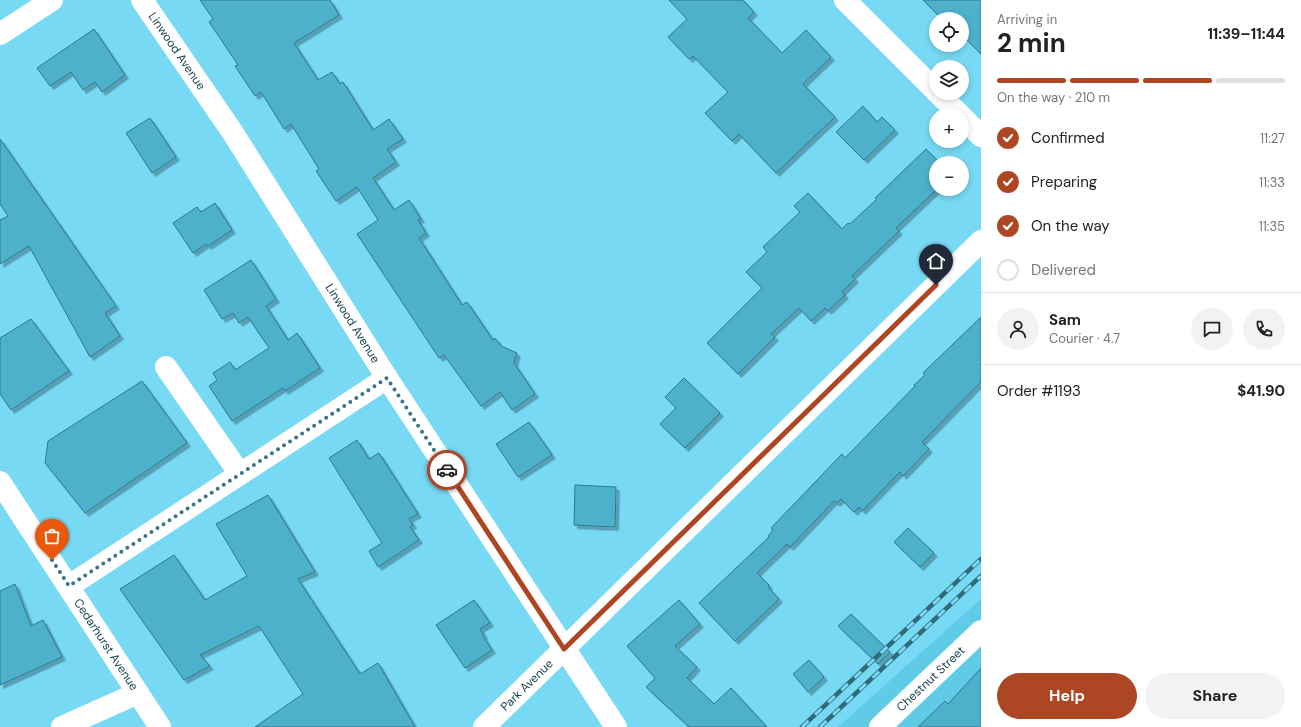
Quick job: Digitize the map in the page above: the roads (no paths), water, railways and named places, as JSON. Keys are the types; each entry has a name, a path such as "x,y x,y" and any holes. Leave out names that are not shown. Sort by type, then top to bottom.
{"street":[{"path":"0,34 52,0"},
{"name":"Linwood Avenue","path":"142,0 233,133 387,378 616,727"},
{"path":"845,0 929,84"},
{"path":"945,100 953,108"},
{"path":"969,124 981,136"},
{"name":"Park Avenue","path":"484,727 981,241"},
{"path":"166,367 240,474"},
{"path":"69,586 387,378"},
{"name":"Cedarhurst Avenue","path":"0,482 160,727"},
{"name":"Chestnut Street","path":"880,727 981,630"},
{"path":"62,727 138,693"}],"railway":[{"path":"802,727 981,559"},
{"path":"820,727 981,576"}]}
